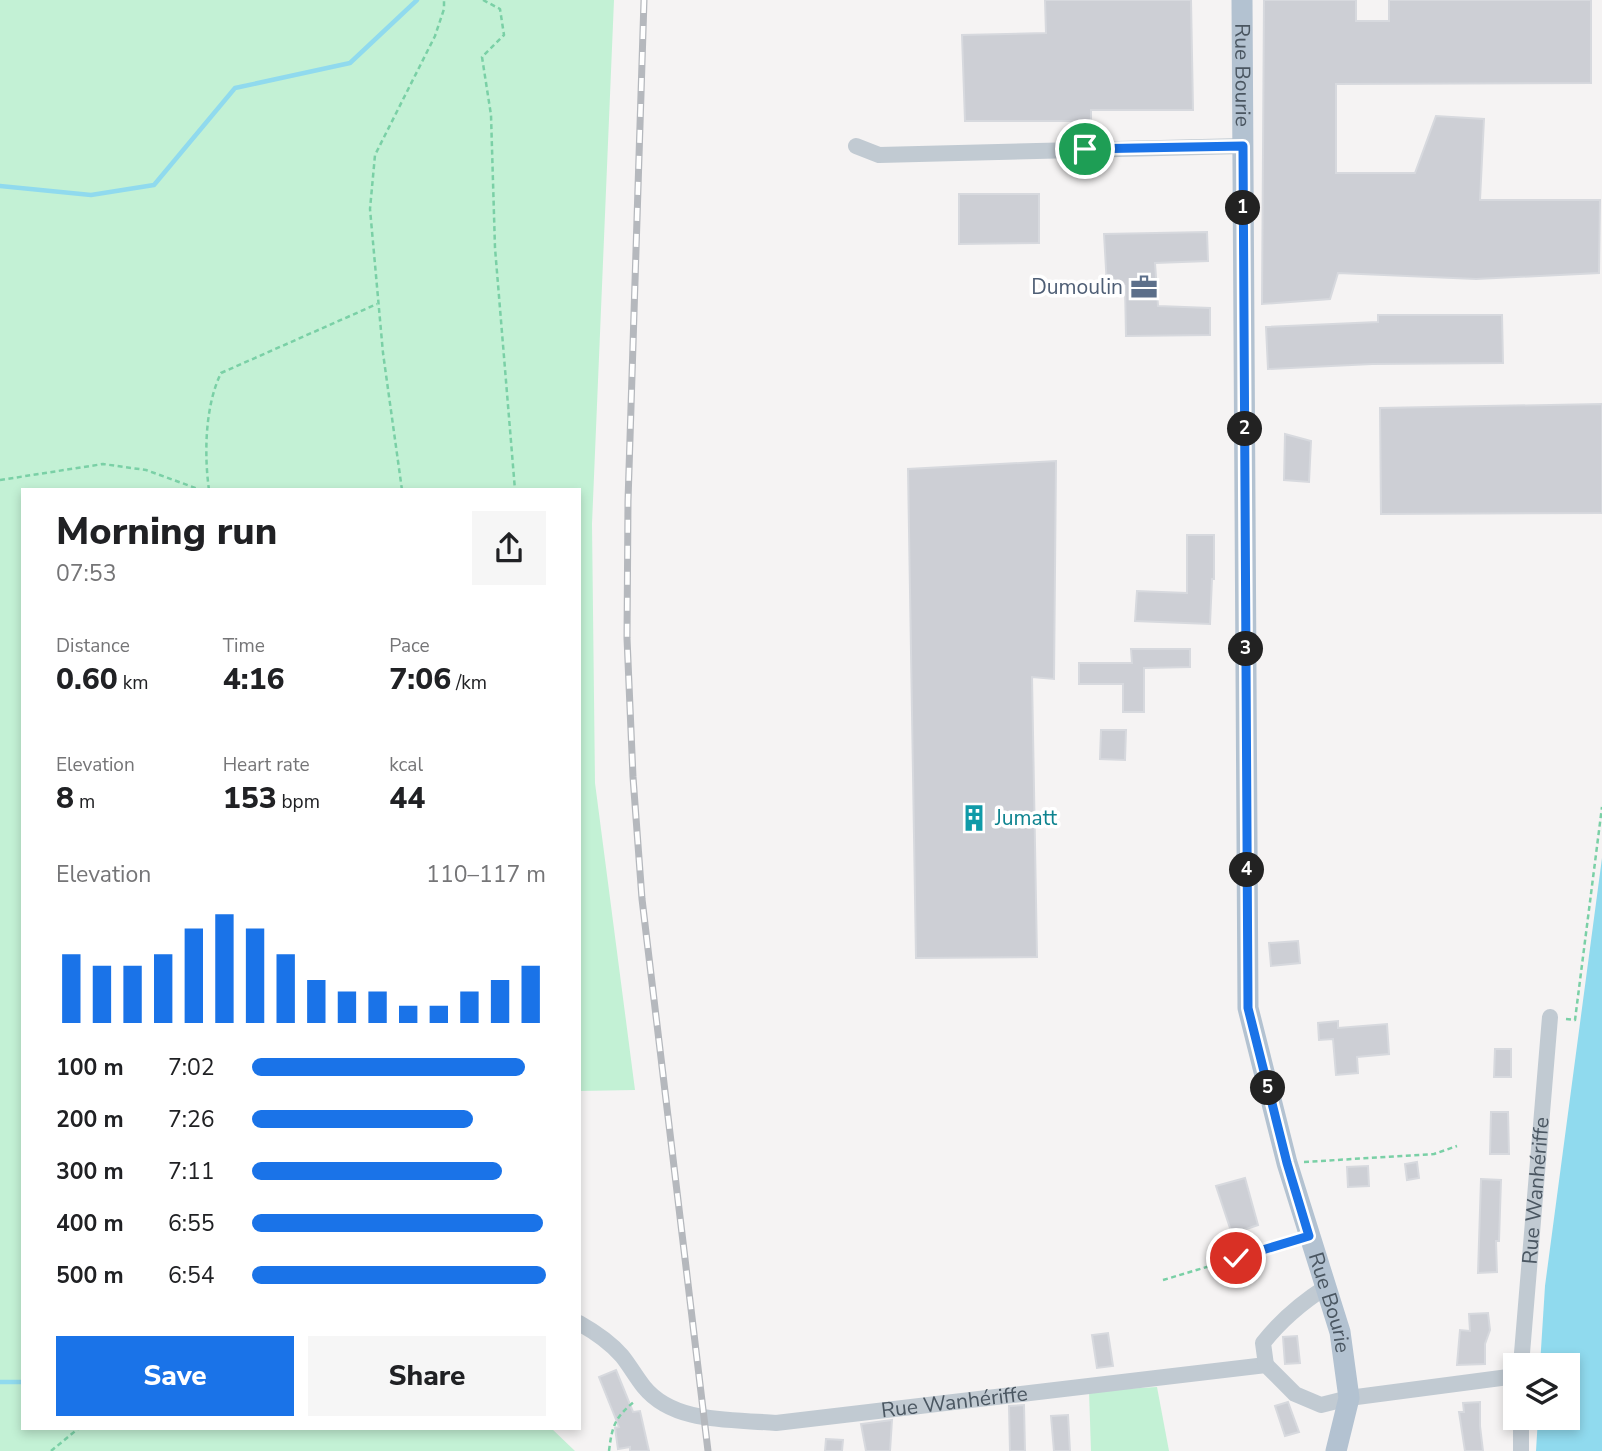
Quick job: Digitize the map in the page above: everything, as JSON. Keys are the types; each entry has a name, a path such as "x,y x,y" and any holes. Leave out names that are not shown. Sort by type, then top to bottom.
{"main road":[{"name":"Rue Bourie","path":"1242,0 1248,1008 1287,1163 1340,1332 1349,1398"},
{"path":"1336,1451 1349,1398"}],"street":[{"path":"856,146 879,155 1243,146"},
{"name":"Rue Wanhériffe","path":"1522,1353 1550,1017"},
{"path":"1326,1287 1279,1323 1263,1343 1266,1365 1295,1394 1321,1405 1349,1398 1503,1378"},
{"name":"Rue Wanhériffe","path":"581,1324 598,1333 622,1356 645,1389 668,1407 694,1416 776,1423 1266,1365"},
{"path":"1521,1430 1521,1451"}],"path":[{"path":"402,488 377,304 370,209 375,155 435,36 444,9 444,0"},
{"path":"483,0 500,9 504,35 482,57 491,115 495,248 514,488"},
{"path":"209,488 208,437 214,388 221,373 377,304"},
{"path":"0,480 103,464 146,470 196,488"},
{"path":"1550,1017 1575,1020 1602,807"},
{"path":"1287,1163 1434,1154 1457,1146"},
{"path":"1163,1280 1309,1236"},
{"path":"608,1451 612,1426 622,1411 645,1389"},
{"path":"51,1451 77,1430"}],"green space":[{"path":"0,0 614,0 592,524 595,783 635,1090 581,1091 581,488 21,488 21,1430 553,1430 575,1451 0,1451"},
{"path":"1157,1387 1169,1451 1091,1451 1089,1391"}],"water":[{"path":"1602,858 1602,1451 1536,1451 1537,1430 1580,1430 1580,1353 1541,1353 1545,1286"}],"building":[{"path":"1045,0 1191,0 1193,110 1091,110 1091,121 965,121 962,35 1046,33"},
{"path":"1264,0 1356,0 1356,21 1389,21 1389,0 1591,0 1591,83 1336,84 1336,173 1415,173 1436,116 1484,119 1480,200 1600,200 1599,273 1476,279 1338,273 1330,299 1262,304"},
{"path":"959,194 1039,194 1039,243 959,244"},
{"path":"1207,232 1208,261 1155,263 1158,306 1210,308 1210,335 1126,336 1125,286 1107,286 1104,234"},
{"path":"1378,315 1502,315 1503,363 1372,364 1268,369 1266,327 1378,322"},
{"path":"1602,404 1602,513 1381,514 1380,408"},
{"path":"1285,434 1311,441 1309,482 1284,480"},
{"name":"Jumatt","path":"1056,461 1054,679 1032,677 1037,957 916,958 908,469"},
{"path":"1187,535 1214,535 1210,624 1135,621 1137,591 1187,593"},
{"path":"1131,649 1190,649 1190,667 1144,668 1144,712 1123,712 1123,684 1079,684 1079,663 1132,663"},
{"path":"1101,730 1126,730 1125,760 1100,759"},
{"path":"1298,941 1300,963 1271,966 1269,943"},
{"path":"1338,1021 1338,1028 1387,1024 1389,1054 1357,1057 1358,1073 1336,1075 1333,1039 1319,1040 1318,1023"},
{"path":"1495,1049 1511,1049 1511,1077 1494,1077"},
{"path":"1491,1112 1508,1112 1509,1154 1490,1154"},
{"path":"1417,1162 1419,1178 1407,1180 1405,1164"},
{"path":"1368,1166 1369,1186 1348,1187 1347,1167"},
{"path":"1245,1178 1258,1225 1232,1234 1216,1186"},
{"path":"1481,1179 1501,1180 1499,1241 1496,1241 1497,1272 1478,1273"},
{"path":"1488,1313 1490,1330 1485,1344 1485,1364 1457,1365 1460,1330 1470,1331 1469,1314"},
{"path":"1108,1333 1113,1366 1097,1368 1092,1335"},
{"path":"1297,1336 1300,1363 1285,1364 1283,1337"},
{"path":"616,1370 633,1412 640,1411 649,1451 630,1451 630,1447 618,1449 615,1428 619,1427 599,1377"},
{"path":"1288,1402 1299,1432 1285,1436 1275,1406"},
{"path":"1480,1402 1483,1451 1465,1451 1459,1412 1464,1412 1463,1403"},
{"path":"1024,1405 1025,1451 1010,1451 1009,1406"},
{"path":"1068,1415 1070,1451 1054,1451 1051,1416"},
{"path":"892,1420 890,1451 866,1451 861,1424"},
{"path":"826,1439 843,1440 842,1451 825,1451"}],"waterway":[{"path":"0,186 91,195 154,185 235,88 350,63 417,0"},
{"path":"0,1382 21,1382"}],"railway":[{"path":"644,0 628,501 627,638 633,777 642,899 708,1451"}],"place":[{"name":"Dumoulin","path":"1144,287"},
{"name":"Jumatt","path":"974,818"}],"route":[{"path":"1085,149 1243,146 1248,1008 1287,1163 1309,1236 1236,1258"}]}
